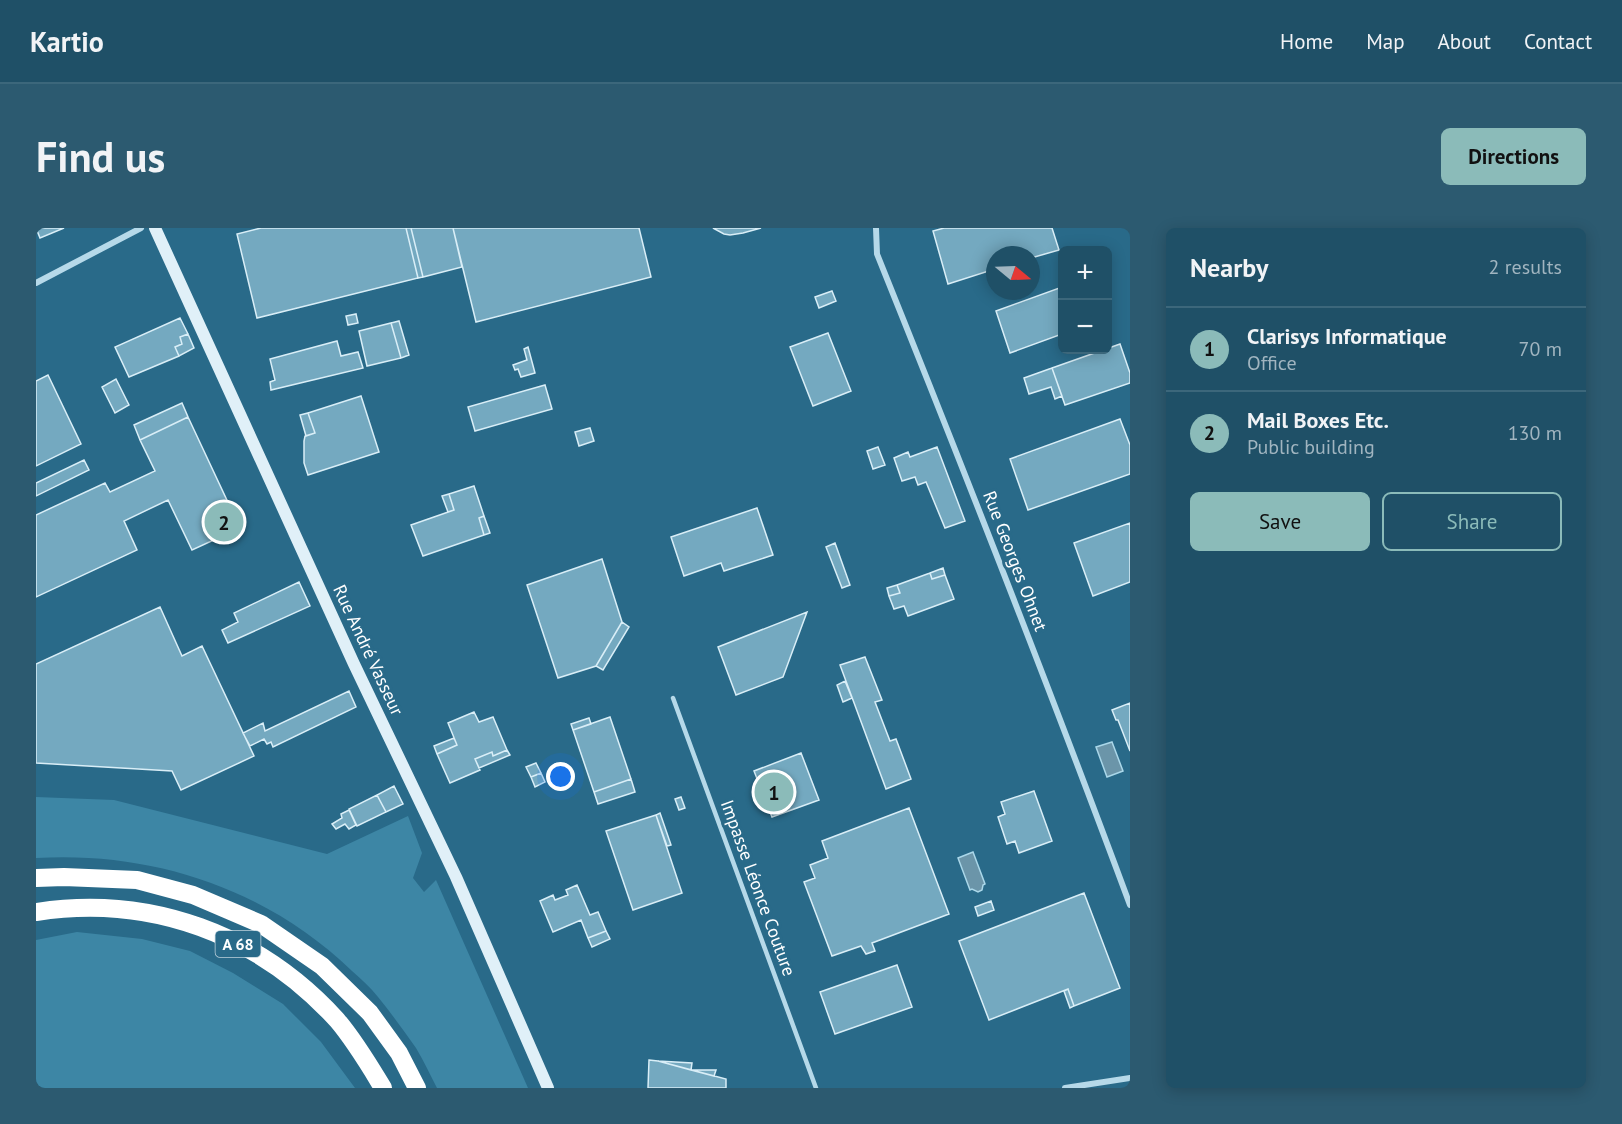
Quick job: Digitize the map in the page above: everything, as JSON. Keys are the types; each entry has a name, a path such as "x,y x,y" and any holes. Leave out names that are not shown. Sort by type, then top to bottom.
{"highway":[{"name":"A 68","path":"36,878 137,880 193,895 261,924 322,966 370,1013 399,1053 417,1088"},
{"name":"A 68","path":"36,912 63,908 99,907 142,911 183,921 228,938 265,960 304,988 337,1020 360,1049 383,1088"}],"street":[{"path":"36,283 141,228"},
{"name":"Rue André Vasseur","path":"155,228 354,664 456,877 548,1088"},
{"name":"Rue Georges Ohnet","path":"876,228 877,254 942,414 1130,904"},
{"path":"1065,1088 1130,1078"}],"lane":[{"name":"Impasse Léonce Couture","path":"673,698 816,1088"}],"shaded area":[{"path":"1112,742 1123,771 1107,777 1096,747"},
{"path":"36,797 114,800 327,854 408,816 422,853 413,878 424,892 436,880 528,1088 437,1088 416,1048 369,986 319,942 246,897 206,881 165,869 123,861 80,857 36,858"},
{"path":"973,852 985,884 978,892 970,890 958,858"},
{"path":"77,932 142,939 190,951 233,973 283,1004 321,1042 355,1088 36,1088 36,940"}],"building":[{"path":"36,228 64,228 40,238"},
{"path":"261,228 406,228 418,278 257,318 237,234"},
{"path":"406,228 411,228 423,277 418,278"},
{"path":"411,228 453,228 462,267 423,277"},
{"path":"453,228 639,228 651,277 476,322"},
{"path":"713,228 761,228 730,235"},
{"path":"944,228 1052,228 1058,250 1040,255 1040,246 986,246 986,272 948,284 933,231"},
{"path":"1058,288 1058,335 1010,353 996,311 1026,300 1040,300 1040,295"},
{"path":"832,291 836,301 819,308 815,297"},
{"path":"356,314 358,323 348,325 346,316"},
{"path":"180,318 188,334 180,337 182,344 175,347 179,356 129,377 115,347"},
{"path":"399,321 409,355 401,358 391,323"},
{"path":"391,323 401,358 367,366 359,331"},
{"path":"828,333 851,391 813,406 790,347"},
{"path":"188,334 194,348 179,356 175,347 182,344 180,337"},
{"path":"337,341 341,356 358,352 363,368 271,390 270,382 275,380 270,359"},
{"path":"1120,344 1130,373 1130,383 1065,405 1052,368 1092,354 1112,354 1112,347"},
{"path":"528,347 535,373 521,377 518,369 515,370 513,365 527,360 524,349"},
{"path":"1052,368 1062,396 1055,399 1051,387 1029,394 1024,378"},
{"path":"48,375 81,444 36,466 36,381"},
{"path":"116,379 129,405 115,413 102,387"},
{"path":"545,385 552,409 475,431 468,407"},
{"path":"361,396 379,452 308,475 304,463 304,441 305,436 315,433 308,413"},
{"path":"182,403 188,417 140,440 134,425"},
{"path":"308,413 315,433 306,436 300,415"},
{"path":"188,417 240,528 192,550 168,500 124,521 137,550 36,597 36,515 105,483 110,492 155,471 140,440"},
{"path":"1120,419 1130,445 1130,474 1028,510 1010,459"},
{"path":"590,428 594,441 579,446 575,432"},
{"path":"878,447 885,465 873,469 867,451"},
{"path":"937,447 965,521 945,528 926,482 918,485 915,477 902,481 894,458 908,452 910,457"},
{"path":"84,460 89,470 36,496 36,483"},
{"path":"474,486 484,516 479,518 484,535 423,556 411,525 454,510 449,494"},
{"path":"449,494 454,510 448,512 442,496"},
{"path":"757,508 773,555 724,571 721,563 684,576 671,537"},
{"path":"484,516 490,533 484,535 479,518"},
{"path":"1130,523 1130,582 1093,596 1074,543"},
{"path":"835,543 850,585 842,588 826,547"},
{"path":"602,559 622,622 596,666 558,678 527,585"},
{"path":"943,568 945,575 932,579 930,573"},
{"path":"930,573 932,579 945,575 954,599 908,616 904,606 894,609 889,596 900,593 897,585"},
{"path":"299,582 310,606 228,643 222,630 238,622 234,613"},
{"path":"897,585 900,593 889,596 887,588"},
{"path":"160,607 182,656 202,646 254,756 181,790 172,771 36,763 36,664"},
{"path":"807,612 783,677 736,695 718,647"},
{"path":"622,622 629,627 603,670 596,666"},
{"path":"865,657 882,700 875,702 890,741 896,739 911,779 886,789 840,665"},
{"path":"845,681 852,698 843,702 837,685"},
{"path":"349,691 356,707 273,747 271,742 267,744 264,739 250,746 243,733 263,723 265,731"},
{"path":"1130,703 1130,751 1112,710"},
{"path":"474,712 479,722 493,717 507,750 493,756 492,752 475,759 480,770 450,783 437,754 457,745 448,723"},
{"path":"610,717 631,779 594,792 573,730"},
{"path":"589,718 591,724 573,730 571,724"},
{"path":"454,738 457,745 437,754 434,746"},
{"path":"507,750 510,755 479,768 475,759 492,752 493,756"},
{"path":"801,753 819,800 772,817 754,771"},
{"path":"536,763 541,773 531,777 526,767"},
{"path":"541,773 545,782 535,787 531,777"},
{"path":"631,779 635,792 598,804 594,792"},
{"path":"394,786 403,804 386,812 377,795"},
{"path":"1034,791 1052,841 1019,853 1015,841 1007,844 998,817 1005,814 1001,802"},
{"path":"377,795 386,812 357,826 349,809"},
{"path":"681,797 685,808 679,810 675,799"},
{"path":"909,808 949,914 872,943 875,951 866,954 861,946 832,956 804,882 815,878 810,865 828,858 822,841"},
{"path":"349,810 356,825 349,829 345,824 336,829 332,824 342,818 341,814"},
{"path":"660,813 671,845 667,846 656,815"},
{"path":"656,815 682,893 633,910 606,831"},
{"path":"577,885 590,915 598,912 606,931 588,938 581,920 553,932 540,901 553,895 555,900 568,895 566,890"},
{"path":"1084,893 1120,988 1074,1006 1068,989 989,1020 959,941"},
{"path":"991,901 994,910 978,916 975,907"},
{"path":"606,931 610,939 592,947 588,938"},
{"path":"897,965 912,1007 835,1034 820,992"},
{"path":"1068,989 1074,1006 1070,1008 1064,991"},
{"path":"649,1060 726,1079 726,1088 648,1088"},
{"path":"658,1061 692,1063 691,1070"},
{"path":"691,1070 716,1070 714,1076"}],"place":[{"name":"Mail Boxes Etc.","path":"224,522"},
{"name":"Clarisys Informatique","path":"774,792"}]}
